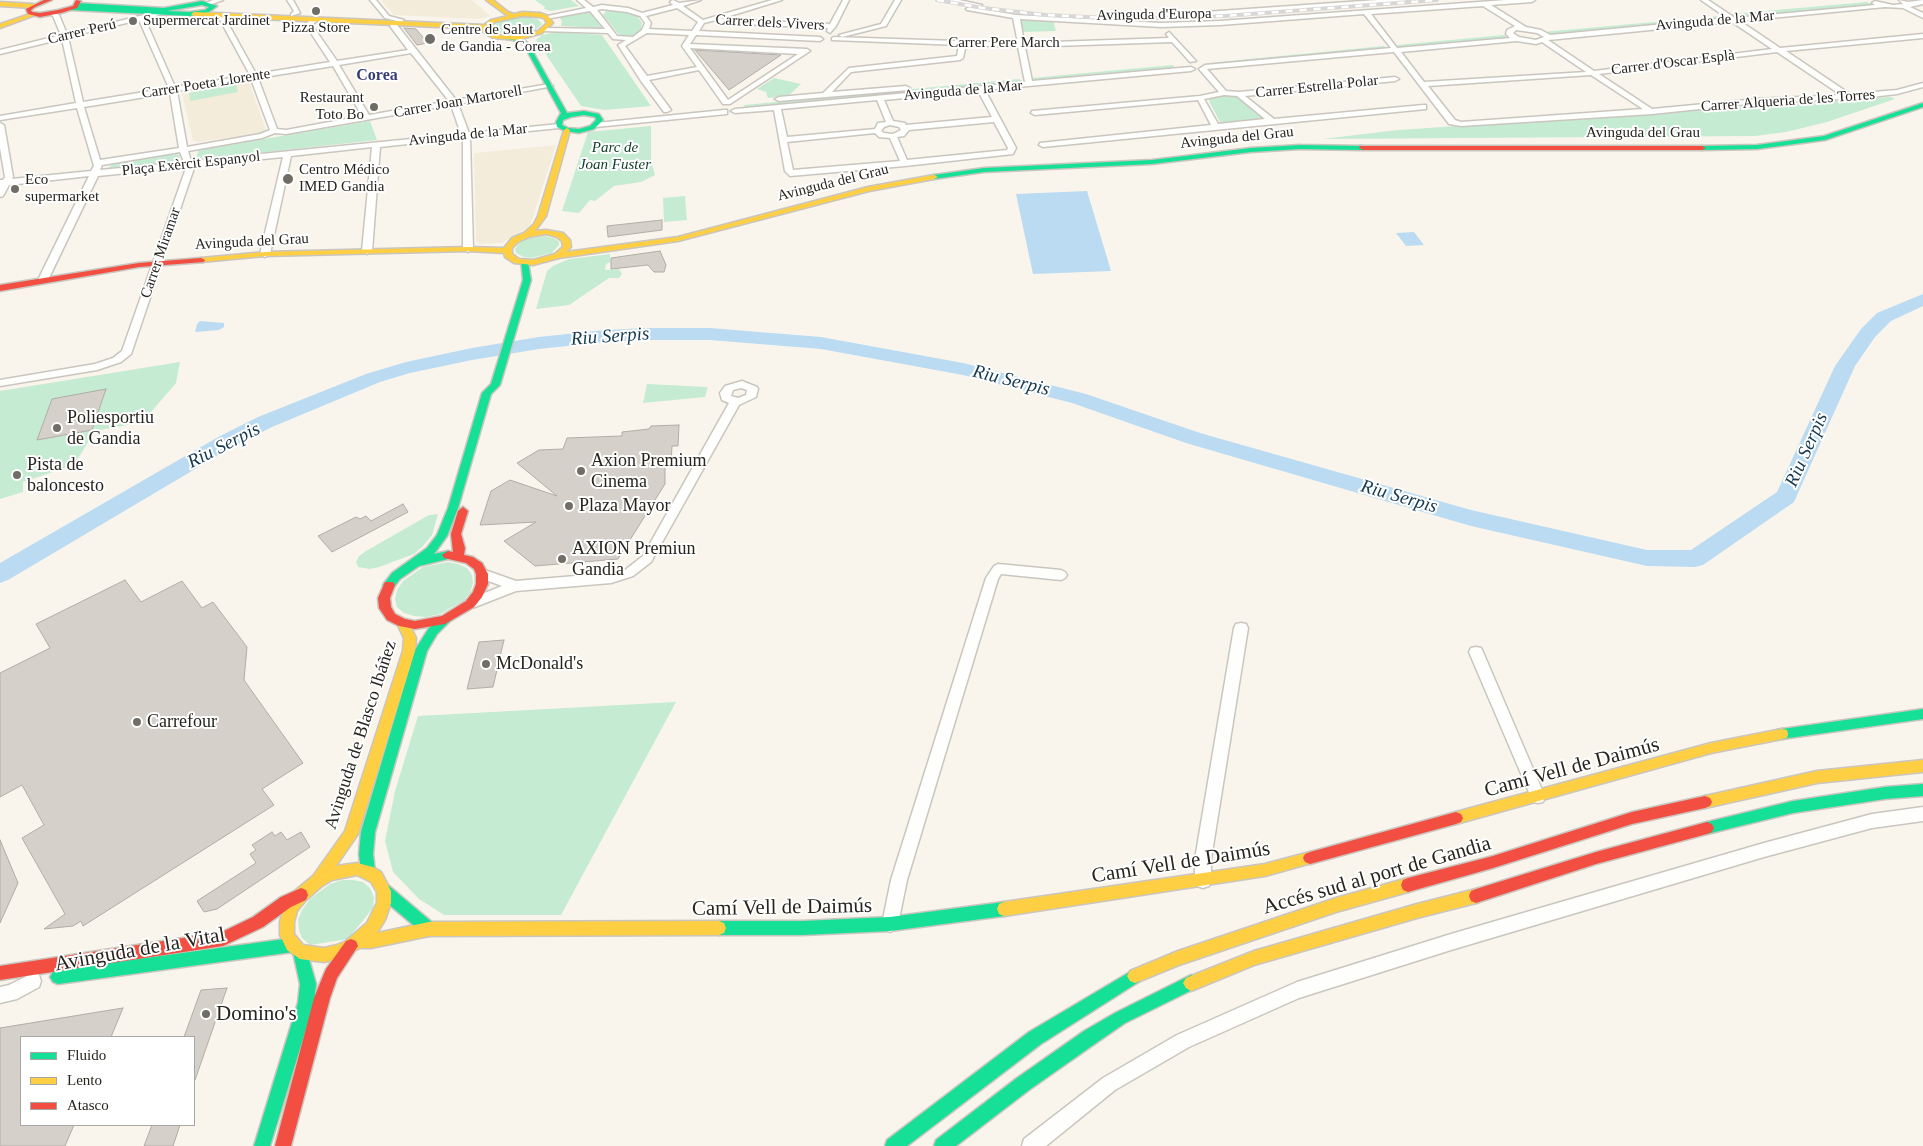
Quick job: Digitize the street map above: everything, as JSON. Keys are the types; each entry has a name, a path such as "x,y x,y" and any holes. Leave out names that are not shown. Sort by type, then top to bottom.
{"main road":[{"path":"0,24 33,11 49,0"},
{"path":"480,0 499,16 485,31 490,35 520,40 526,44 564,113 566,138 542,216 538,225 527,235"},
{"path":"489,0 506,13 512,15"},
{"path":"0,4 52,14 76,3 224,15 398,21 492,22 512,15 532,14 546,18 550,23 545,30 533,35 510,38"},
{"path":"76,3 164,12 187,12 211,3 293,15 398,21"},
{"path":"533,35 531,43 567,106 597,120"},
{"name":"Avinguda del Grau","path":"567,242 581,246 673,233 857,185 930,171 984,165 1139,157 1254,144 1296,142 1479,144 1752,142 1824,131 1923,97"},
{"name":"Avinguda del Grau","path":"524,262 543,261 555,257 678,239 862,190 975,171 1144,162 1251,150 1300,147 1757,147 1796,143 1836,135 1923,105"},
{"path":"566,127 579,113"},
{"path":"566,127 597,120"},
{"path":"555,233 550,222 574,138 566,127"},
{"path":"416,563 437,556 458,556 469,560 478,566 482,574 482,584 478,594 470,604 444,620 423,625 402,623 391,617 385,608 384,598 390,583 396,576 431,551 442,536 453,508 488,393 495,385 528,278 524,262 512,258 507,251 515,240 527,235 555,233 564,237 567,242 564,251 528,278"},
{"name":"Avinguda del Grau","path":"0,288 159,263 265,254 507,251"},
{"path":"458,556 459,548 456,534 499,392 495,385"},
{"name":"Avinguda de Blasco Ibáñez","path":"368,872 368,832 421,650 433,631 444,620"},
{"name":"Avinguda de Blasco Ibáñez","path":"317,881 351,834 409,651 410,638 402,623"},
{"name":"Camí Vell de Daimús","path":"355,943 429,929 802,928 890,924 1203,881 1266,870 1538,797 1711,748 1787,732 1923,714"},
{"name":"Accés sud al port de Gandia","path":"893,1146 1035,1038 1136,975 1178,958 1336,905 1493,862 1632,818 1816,778 1923,766"},
{"path":"942,1146 1023,1084 1120,1018 1182,987 1254,958 1417,911 1486,894 1588,860 1682,834 1793,807 1885,793 1923,790"},
{"path":"262,1146 306,1003 308,984 296,949 287,935 287,922 291,908 301,895 317,881 344,870 368,872 381,883 384,891 384,903 380,915 372,928 355,943 331,974 322,998 283,1146"},
{"path":"384,891 429,929"},
{"name":"Avinguda de la Vital","path":"0,974 223,939 258,922 286,902 301,895"},
{"path":"296,949 312,955 324,955 355,943"},
{"name":"Avinguda de la Vital","path":"0,986 296,949"}],"street":[{"path":"290,0 298,12 293,15"},
{"path":"373,0 387,17 398,21 393,26 454,103 466,135 468,250"},
{"path":"580,0 598,14 608,31 621,45 667,110"},
{"path":"669,0 704,21"},
{"path":"546,18 591,8 611,7 642,15 698,0"},
{"path":"685,46 704,21 766,1 779,0"},
{"path":"597,120 721,109 733,105 828,36 846,0"},
{"path":"828,36 845,35 882,26 898,0"},
{"name":"Avinguda d'Europa","path":"947,0 994,7 1077,15 1144,16"},
{"name":"Avinguda d'Europa","path":"1167,16 1404,0"},
{"path":"969,9 1016,17 1161,25 1220,23 1532,0"},
{"path":"1704,0 1849,97"},
{"path":"1871,0 1883,6"},
{"name":"Avinguda de la Mar","path":"1539,31 1871,0"},
{"path":"598,14 616,2"},
{"path":"1905,3 1923,2"},
{"path":"1905,3 1923,16"},
{"name":"Avinguda de la Mar","path":"1532,42 1733,19 1905,3"},
{"path":"1474,4 1510,31 1517,39 1532,42 1583,74 1638,113"},
{"path":"1485,4 1523,28 1539,31 1546,39 1652,112"},
{"name":"Carrer Perú","path":"0,52 164,12"},
{"path":"1366,12 1452,122 1461,124 1638,113"},
{"path":"43,280 96,169 64,35 56,16 52,14"},
{"path":"224,15 222,18 254,77 274,131"},
{"path":"621,45 636,38 645,31 648,24 642,15"},
{"path":"1016,17 1028,81"},
{"path":"141,18 173,90 183,149 190,164"},
{"path":"316,19 308,24 335,64 367,118"},
{"name":"Carrer dels Vivers","path":"704,21 828,36"},
{"path":"1161,25 1220,94"},
{"name":"Avinguda de la Mar","path":"1196,66 1523,28"},
{"path":"545,30 608,31"},
{"name":"Carrer Pere March","path":"645,31 828,36 963,44 1020,45 1174,40"},
{"name":"Carrer d'Oscar Esplà","path":"1422,84 1595,73 1779,50 1923,36"},
{"path":"615,38 636,38"},
{"name":"Avinguda de la Mar","path":"733,105 825,95 1028,81 1396,51 1517,39"},
{"path":"825,95 849,70 956,59 962,57 963,44"},
{"path":"685,46 806,52"},
{"path":"685,46 733,105"},
{"name":"Carrer Poeta Llorente","path":"0,118 413,50"},
{"path":"644,79 701,68"},
{"name":"Carrer Estrella Polar","path":"1035,113 1200,98 1220,94 1239,94 1395,79"},
{"name":"Avinguda de la Mar","path":"733,105 777,108 981,89 1028,81"},
{"name":"Carrer Alqueria de les Torres","path":"1638,113 1757,101 1888,94 1923,85"},
{"name":"Carrer Joan Martorell","path":"367,118 549,86"},
{"path":"777,108 789,170 797,175 1010,152 1012,149 981,89"},
{"name":"Carrer Estrella Polar","path":"1239,94 1272,121"},
{"path":"1200,98 1216,127"},
{"path":"880,99 890,123"},
{"path":"597,120 667,110 721,109 733,105"},
{"path":"1272,121 1423,107"},
{"name":"Plaça Exèrcit Espanyol","path":"3,183 96,169 183,149 262,136 274,131 286,132 367,118"},
{"path":"877,131 878,127 890,123 899,124 904,128 997,119"},
{"name":"Carrer Estrella Polar","path":"1043,145 1272,121"},
{"path":"0,125 9,176 3,183 0,194"},
{"name":"Avinguda de la Mar","path":"376,145 566,127"},
{"path":"782,140 877,131 882,135 892,136 901,134 904,128"},
{"path":"892,136 905,164"},
{"path":"366,252 376,145"},
{"name":"Plaça Exèrcit Espanyol","path":"96,169 190,164 376,145"},
{"path":"265,254 287,155"},
{"name":"Carrer Miramar","path":"0,383 97,367 123,356 127,352 159,263 190,164"},
{"path":"470,604 515,586 611,578 629,573 646,559 735,402"},
{"path":"890,924 899,880 992,578 998,570 1061,575"},
{"path":"482,574 515,586"},
{"path":"1203,881 1203,859 1241,628"},
{"path":"1476,652 1538,797"},
{"path":"1031,1146 1109,1084 1183,1041 1297,990 1451,942 1764,850 1872,822 1923,814"},
{"name":"Avinguda de la Vital","path":"0,995 11,993 34,981"}],"shaded area":[{"path":"381,0 472,0 490,16 478,19 394,15"},
{"path":"249,82 266,130 261,133 199,142 193,141 182,93 186,90"},
{"path":"556,145 531,223 527,228 502,243 480,244 476,241 474,153"}],"green space":[{"path":"535,0 571,0 579,6 551,11 544,9 545,7"},
{"path":"1867,2 1874,5 1736,18 1731,14"},
{"path":"589,11 602,28 561,26 562,21 559,17"},
{"path":"606,11 629,12 637,16 642,23 641,29 633,36 620,36 603,15"},
{"path":"520,16 538,19 542,24 536,30 522,34 507,35 493,30 493,27 499,21"},
{"path":"1721,16 1725,19 1549,35 1543,32"},
{"path":"1021,18 1053,20 1056,31 1021,32"},
{"path":"556,32 602,35 651,106 604,110 581,106 536,40 542,35"},
{"path":"1504,35 1508,38 1401,49 1397,45"},
{"path":"1384,46 1388,50 1211,66 1208,63"},
{"path":"1173,65 1176,69 1030,83 1031,78"},
{"path":"774,78 801,84 788,96 768,98 766,92 757,89"},
{"path":"1019,79 1024,82 748,109 744,105"},
{"path":"236,84 238,92 190,101 189,93"},
{"path":"1234,95 1265,119 1265,121 1228,125 1220,122 1209,101 1210,97"},
{"path":"1891,97 1895,99 1827,122 1786,132 1755,136 1322,139 1398,130"},
{"path":"370,121 377,140 195,160 199,150"},
{"name":"Parc de Joan Fuster","path":"651,126 651,160 655,175 641,182 614,186 595,201 590,200 579,213 562,211 588,132"},
{"path":"175,154 180,155 179,159 173,163 109,169 113,164"},
{"path":"685,196 687,220 664,222 663,198"},
{"path":"545,236 556,239 559,242 559,245 552,253 531,258 516,253 515,249 525,239"},
{"path":"610,254 610,262 606,264 605,270 619,269 622,274 619,278 609,278 569,305 536,309 547,271 553,266 569,259"},
{"name":"Poliesportiu de Gandia","path":"180,362 176,383 145,419 133,424 95,431 74,465 23,482 23,492 0,499 0,391"},
{"path":"647,384 708,387 705,397 643,403"},
{"path":"438,514 432,535 414,554 379,567 370,569 358,567 356,562 359,556 366,551 429,515"},
{"path":"448,562 467,568 472,575 473,583 470,593 463,601 440,614 426,617 404,613 397,607 395,599 397,590 403,581 423,567"},
{"path":"676,702 561,915 444,915 419,899 393,872 385,841 395,791 418,716"},
{"path":"342,880 363,882 370,888 374,897 373,908 348,939 310,945 302,938 299,930 298,920 302,910 310,899 330,884"}],"water":[{"path":"1087,191 1111,271 1033,274 1016,194"},
{"path":"1414,232 1424,245 1406,246 1396,233"},
{"path":"200,321 224,323 224,327 219,330 195,332"}],"building":[{"path":"404,28 416,29 428,43 417,45"},
{"path":"695,50 781,55 729,90"},
{"path":"662,220 662,230 608,237 607,226"},
{"path":"660,251 666,265 664,272 654,272 648,265 611,269 611,258"},
{"path":"106,389 92,430 37,440 52,399"},
{"name":"Plaza Mayor","path":"679,425 678,446 672,446 671,464 665,465 665,484 618,559 535,566 504,541 536,522 480,525 491,491 510,480 557,496 517,463 539,450 563,449 567,438 622,436 622,432 649,429 651,426"},
{"path":"403,504 408,512 332,552 318,536 356,517 360,519 366,516 371,521"},
{"name":"Carrefour","path":"125,580 141,602 182,581 202,608 213,602 247,647 244,680 303,763 262,789 274,805 83,926 81,921 73,926 44,929 65,914 22,838 44,825 22,785 0,797 0,673 50,648 36,624"},
{"name":"McDonald's","path":"504,640 493,687 467,689 479,642"},
{"path":"272,832 275,836 281,832 287,840 301,832 310,847 217,909 204,912 197,901 256,863 250,854 256,850 252,845"},
{"path":"0,840 18,883 0,923"},
{"name":"Domino's","path":"227,988 195,1080 195,1036 184,1036 201,990"},
{"path":"123,1008 111,1036 20,1036 20,1126 74,1126 65,1146 0,1146 0,1028"},
{"path":"152,1126 180,1126 173,1146 144,1146"}],"waterway":[{"name":"Riu Serpis","path":"0,574 227,441 265,422 373,378 406,368 472,354 539,343 605,336 648,334 710,334 821,343 963,369 1079,398 1193,438 1471,518 1647,558 1695,559 1786,497 1845,366 1868,333 1884,317 1923,299"}],"railway":[{"path":"937,0 983,8 1046,15 1129,19 1224,16 1437,0"}],"traffic: fast":[{"path":"71,8 190,14 207,11 214,6 202,3 164,10 77,5"},
{"path":"509,38 520,40 526,44 564,113 559,122 559,126 567,130 579,131 592,128 600,120 597,115 584,113 569,115 561,119"},
{"path":"1702,148 1757,147 1825,138 1923,105"},
{"path":"934,177 984,170 1152,162 1251,150 1300,147 1363,148"},
{"path":"416,563 431,551 442,536 453,508 487,393 495,385 527,280 524,262"},
{"path":"389,585 396,576 416,563 448,555"},
{"path":"368,872 366,854 368,832 421,650 433,631 445,620"},
{"path":"1782,734 1923,714"},
{"path":"1707,828 1793,807 1885,793 1923,790"},
{"path":"384,891 429,929"},
{"path":"719,928 802,928 890,924 1004,909"},
{"path":"58,977 292,945"},
{"path":"262,1146 306,1003 308,984 300,952"},
{"path":"893,1146 1035,1038 1135,976"},
{"path":"942,1146 1023,1084 1090,1037 1120,1018 1191,983"}],"traffic: slow":[{"path":"489,0 506,13 512,15"},
{"path":"0,4 33,6"},
{"path":"0,26 35,14"},
{"path":"194,14 485,27"},
{"path":"522,14 540,15 546,17 550,23 540,32 518,38 495,37 485,31 485,27 493,21 522,14"},
{"path":"527,235 537,225 542,216 567,130"},
{"path":"558,256 678,239 868,189 934,177"},
{"path":"546,232 560,235 566,240 567,247 558,256 533,263 517,261 508,255 508,247 515,240 527,235 546,232"},
{"path":"201,260 265,254 468,249 507,251"},
{"path":"318,880 351,834 409,651 410,638 403,623"},
{"path":"1456,818 1711,748 1782,734"},
{"path":"1705,802 1817,777 1923,766"},
{"path":"1004,909 1265,870 1310,858"},
{"path":"357,869 368,872 376,877 384,891 384,903 380,915 372,928 351,946 338,952 324,955 300,952 292,945 287,935 287,922 291,908 301,895 317,881 330,874 357,869"},
{"path":"1135,976 1178,958 1336,905 1408,885"},
{"path":"1191,983 1254,958 1476,896"},
{"path":"358,941 371,941 429,929 719,928"}],"traffic: jam":[{"path":"30,13 28,10 33,6 49,0"},
{"path":"30,13 40,15 59,12 75,7 78,1"},
{"path":"1363,148 1702,148"},
{"path":"0,288 139,265 201,260"},
{"path":"458,556 459,548 456,534 463,511"},
{"path":"389,585 384,598 385,608 391,617 403,623 415,625 445,620 470,604 478,594 482,584 482,574 478,566 469,560 448,555"},
{"path":"1408,885 1493,862 1632,818 1705,802"},
{"path":"1310,858 1456,818"},
{"path":"1476,896 1596,858 1707,828"},
{"path":"0,973 223,939 258,922 286,902 301,895"},
{"path":"283,1146 322,998 331,974 351,946"}],"place":[{"name":"Pizza Store","path":"316,11"},
{"name":"Supermercat Jardinet","path":"133,21"},
{"name":"Centre de Salut de Gandia - Corea","path":"430,39"},
{"name":"Restaurant Toto Bo","path":"374,107"},
{"name":"Centro Médico IMED Gandia","path":"288,179"},
{"name":"Eco supermarket","path":"15,189"},
{"name":"Poliesportiu de Gandia","path":"57,428"},
{"name":"Axion Premium Cinema","path":"581,471"},
{"name":"Pista de baloncesto","path":"17,475"},
{"name":"Plaza Mayor","path":"569,506"},
{"name":"AXION Premiun Gandia","path":"562,559"},
{"name":"McDonald's","path":"486,664"},
{"name":"Carrefour","path":"137,722"},
{"name":"Domino's","path":"206,1014"}],"district":[{"name":"Corea","path":"377,76"}]}
